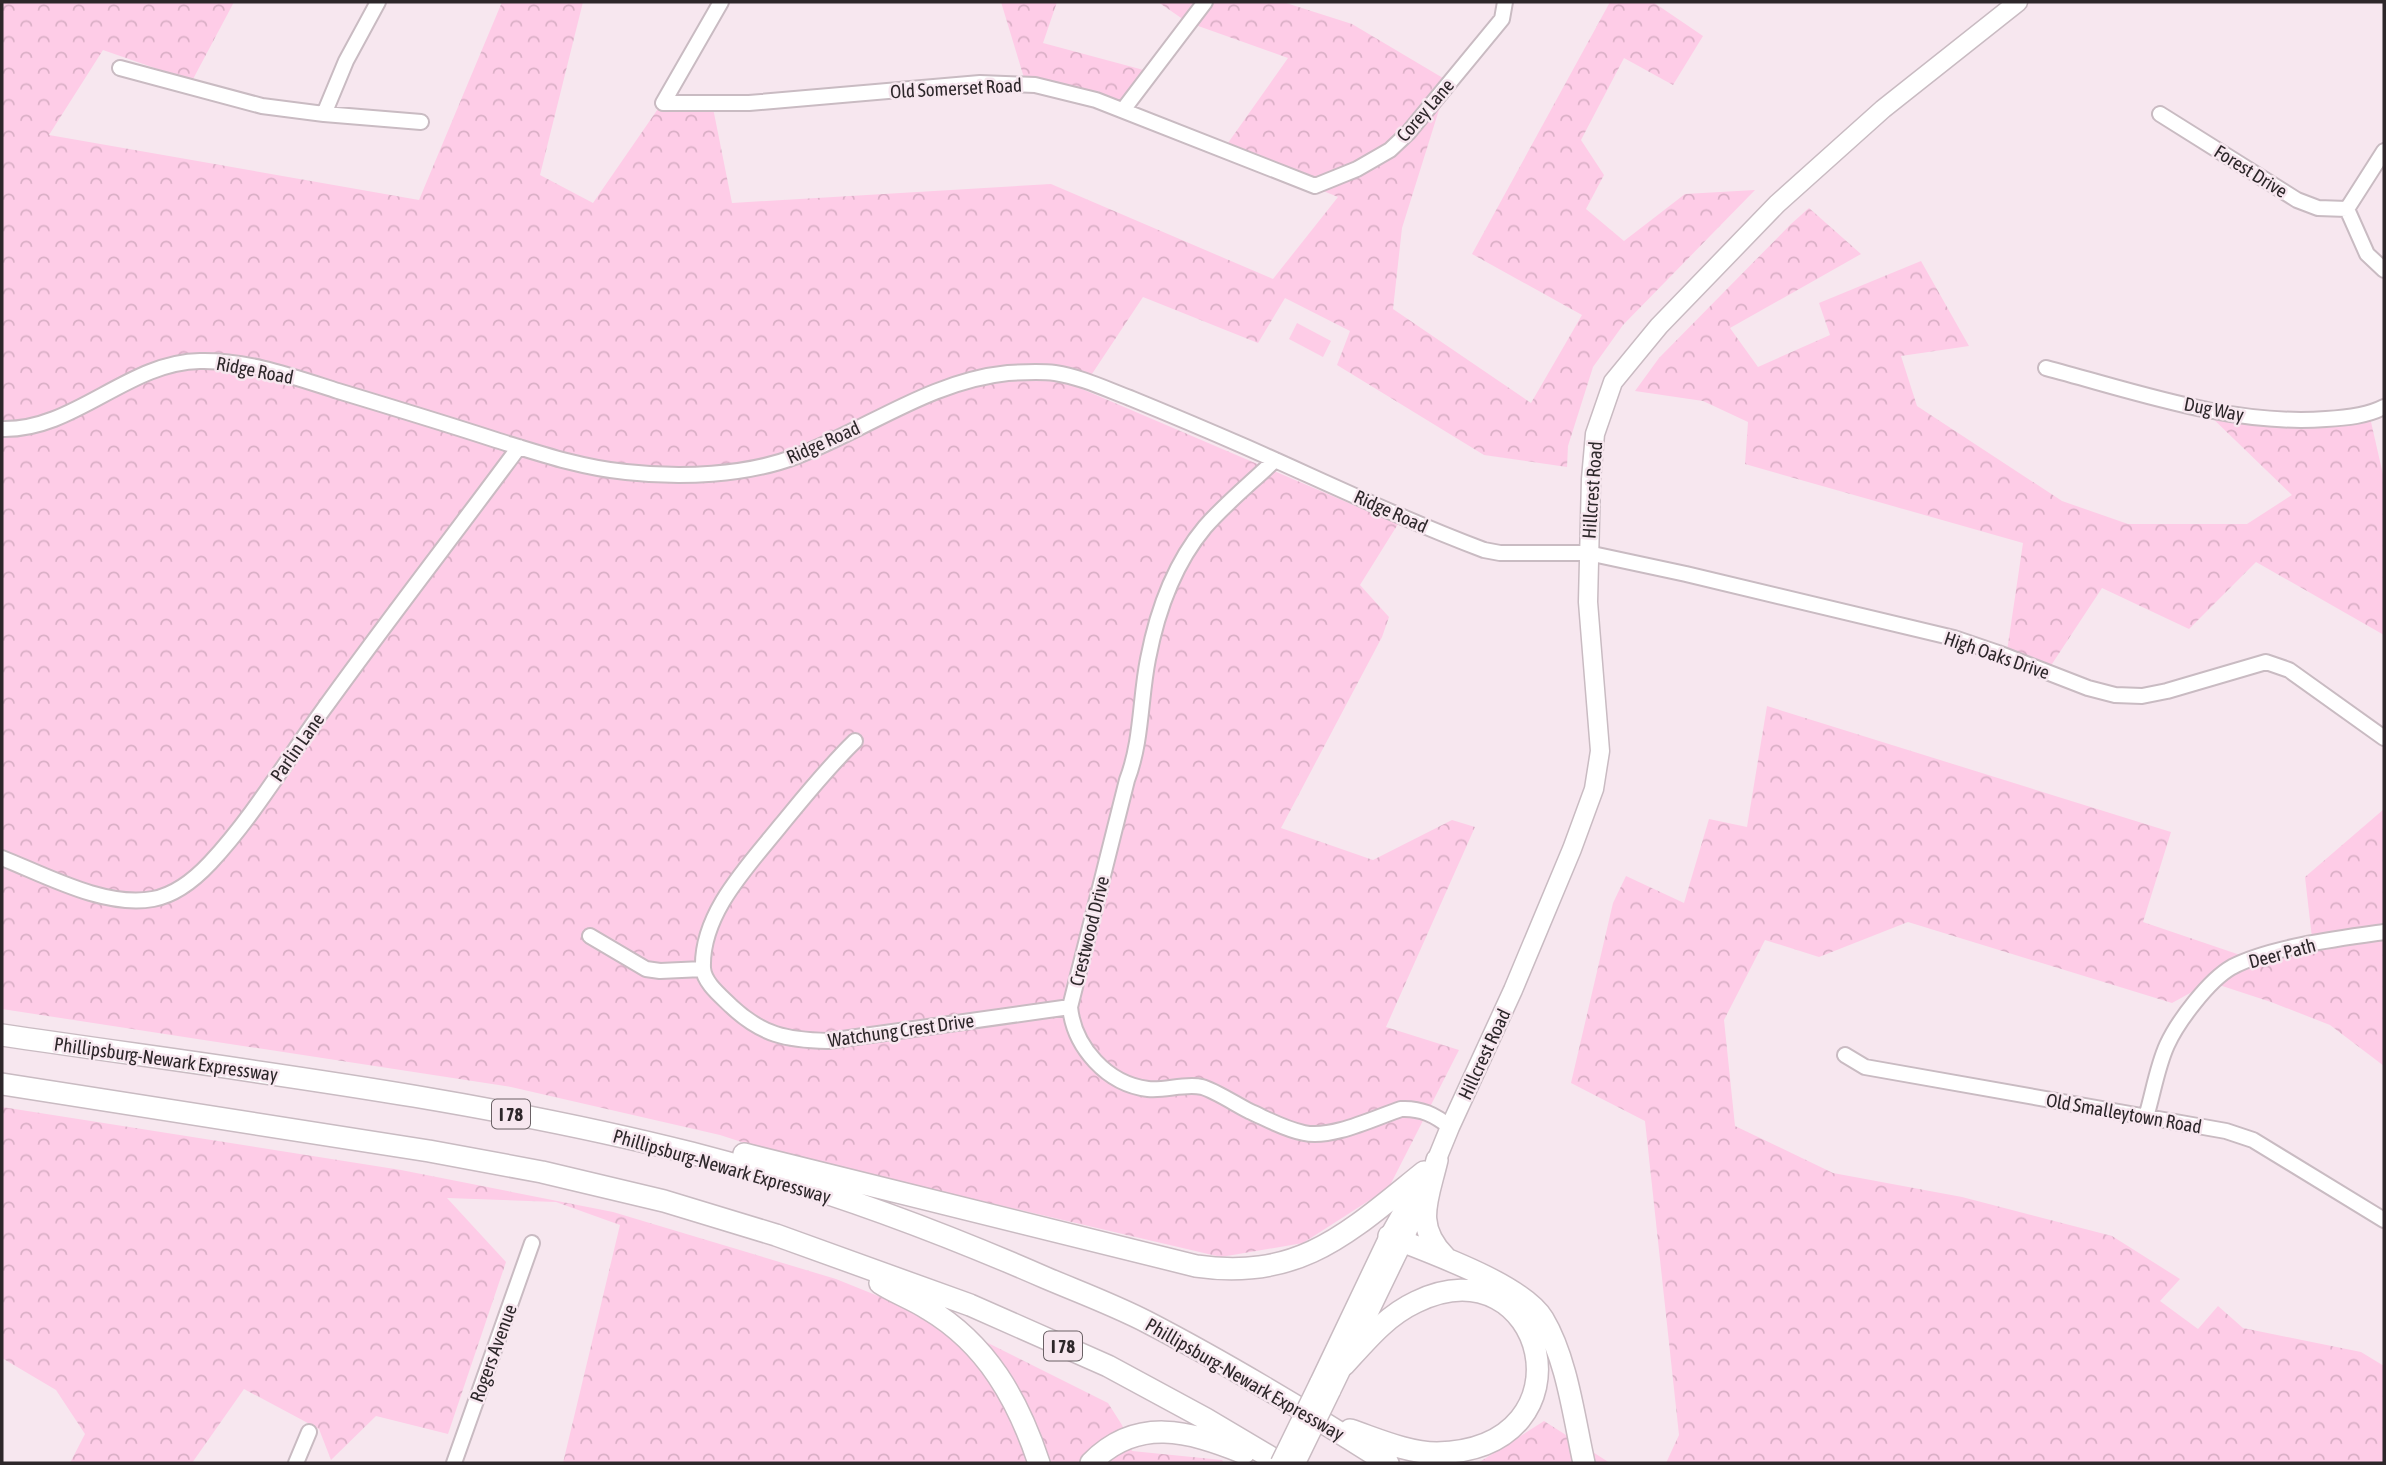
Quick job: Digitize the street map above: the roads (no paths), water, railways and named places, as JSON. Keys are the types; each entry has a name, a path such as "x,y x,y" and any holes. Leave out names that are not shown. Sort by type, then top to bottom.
{"highway":[{"name":"Phillipsburg-Newark Expressway","path":"2,1035 429,1099 556,1122 694,1154 793,1183 1005,1260 1142,1320 1244,1374 1388,1463"},
{"name":"I 78","path":"2,1084 415,1148 542,1172 664,1201 833,1255 970,1305 1108,1366 1280,1463"},
{"path":"429,1099 559,1112 611,1123 1214,1269 1264,1268 1309,1254 1357,1226 1430,1166"},
{"path":"1430,1166 1424,1216 1427,1234 1434,1246 1449,1261"},
{"path":"1396,1239 1506,1288 1526,1301 1542,1317 1556,1346 1584,1463"},
{"path":"833,1255 929,1309 974,1346 1010,1391 1040,1463"},
{"path":"1325,1423 1417,1451 1436,1453 1480,1446 1503,1434 1523,1414 1538,1384 1539,1367 1532,1337 1509,1307 1491,1296 1453,1291 1417,1301 1390,1318 1373,1332 1344,1365"},
{"path":"1091,1463 1116,1442 1141,1434 1172,1431 1218,1443 1267,1463"}],"main road":[{"name":"Hillcrest Road","path":"1296,1463 1325,1387 1513,990 1594,789 1600,751 1591,663 1588,554 1595,433 1608,393 1623,368 1668,316 1777,204 1883,109 2018,2"},
{"name":"Hillcrest Road","path":"1280,1463 1325,1387 1344,1365 1396,1239"}],"street":[{"path":"324,114 346,61 378,2"},
{"name":"Old Somerset Road","path":"720,2 663,103 748,103 979,83 1010,83 1064,90 1123,110 1315,186"},
{"path":"1123,110 1205,2"},
{"name":"Corey Lane","path":"1315,186 1377,160 1408,133 1502,19 1505,2"},
{"path":"120,68 262,106 421,122"},
{"name":"Forest Drive","path":"2160,114 2297,200 2318,208 2347,209"},
{"path":"2384,151 2347,209 2367,254 2384,270"},
{"name":"Ridge Road","path":"2,429 16,430 34,426 164,366 197,361 229,363 278,372 551,457 620,472 670,476 732,471 799,456 916,398 948,386 1006,373 1059,373 1100,386 1484,550 1500,553 1588,554"},
{"name":"Dug Way","path":"2046,368 2232,415 2279,420 2344,418 2384,407"},
{"name":"Parlin Lane","path":"2,858 108,898 152,900 190,883 242,824 324,708 519,447"},
{"name":"Crestwood Drive","path":"1275,460 1214,518 1194,542 1174,577 1155,625 1135,760 1070,1007 1072,1022 1081,1043 1091,1057 1120,1082 1149,1089 1201,1087 1283,1127 1306,1133 1329,1133 1401,1109 1412,1108 1437,1116 1450,1127"},
{"name":"High Oaks Drive","path":"1588,554 1686,574 1954,638 2088,688 2115,695 2142,696 2167,691 2259,662 2277,664 2384,738"},
{"path":"590,936 646,969 703,969 710,927 730,891 828,767 855,741"},
{"name":"Deer Path","path":"2146,1117 2166,1048 2175,1028 2190,1007 2221,975 2232,967 2263,955 2336,938 2384,932"},
{"name":"Watchung Crest Drive","path":"703,969 716,992 747,1021 759,1029 797,1040 828,1041 1070,1007"},
{"name":"Old Smalleytown Road","path":"1844,1055 1865,1067 2226,1131 2253,1140 2384,1220"},
{"name":"Rogers Avenue","path":"454,1463 532,1243"},
{"path":"296,1463 309,1433"}]}
